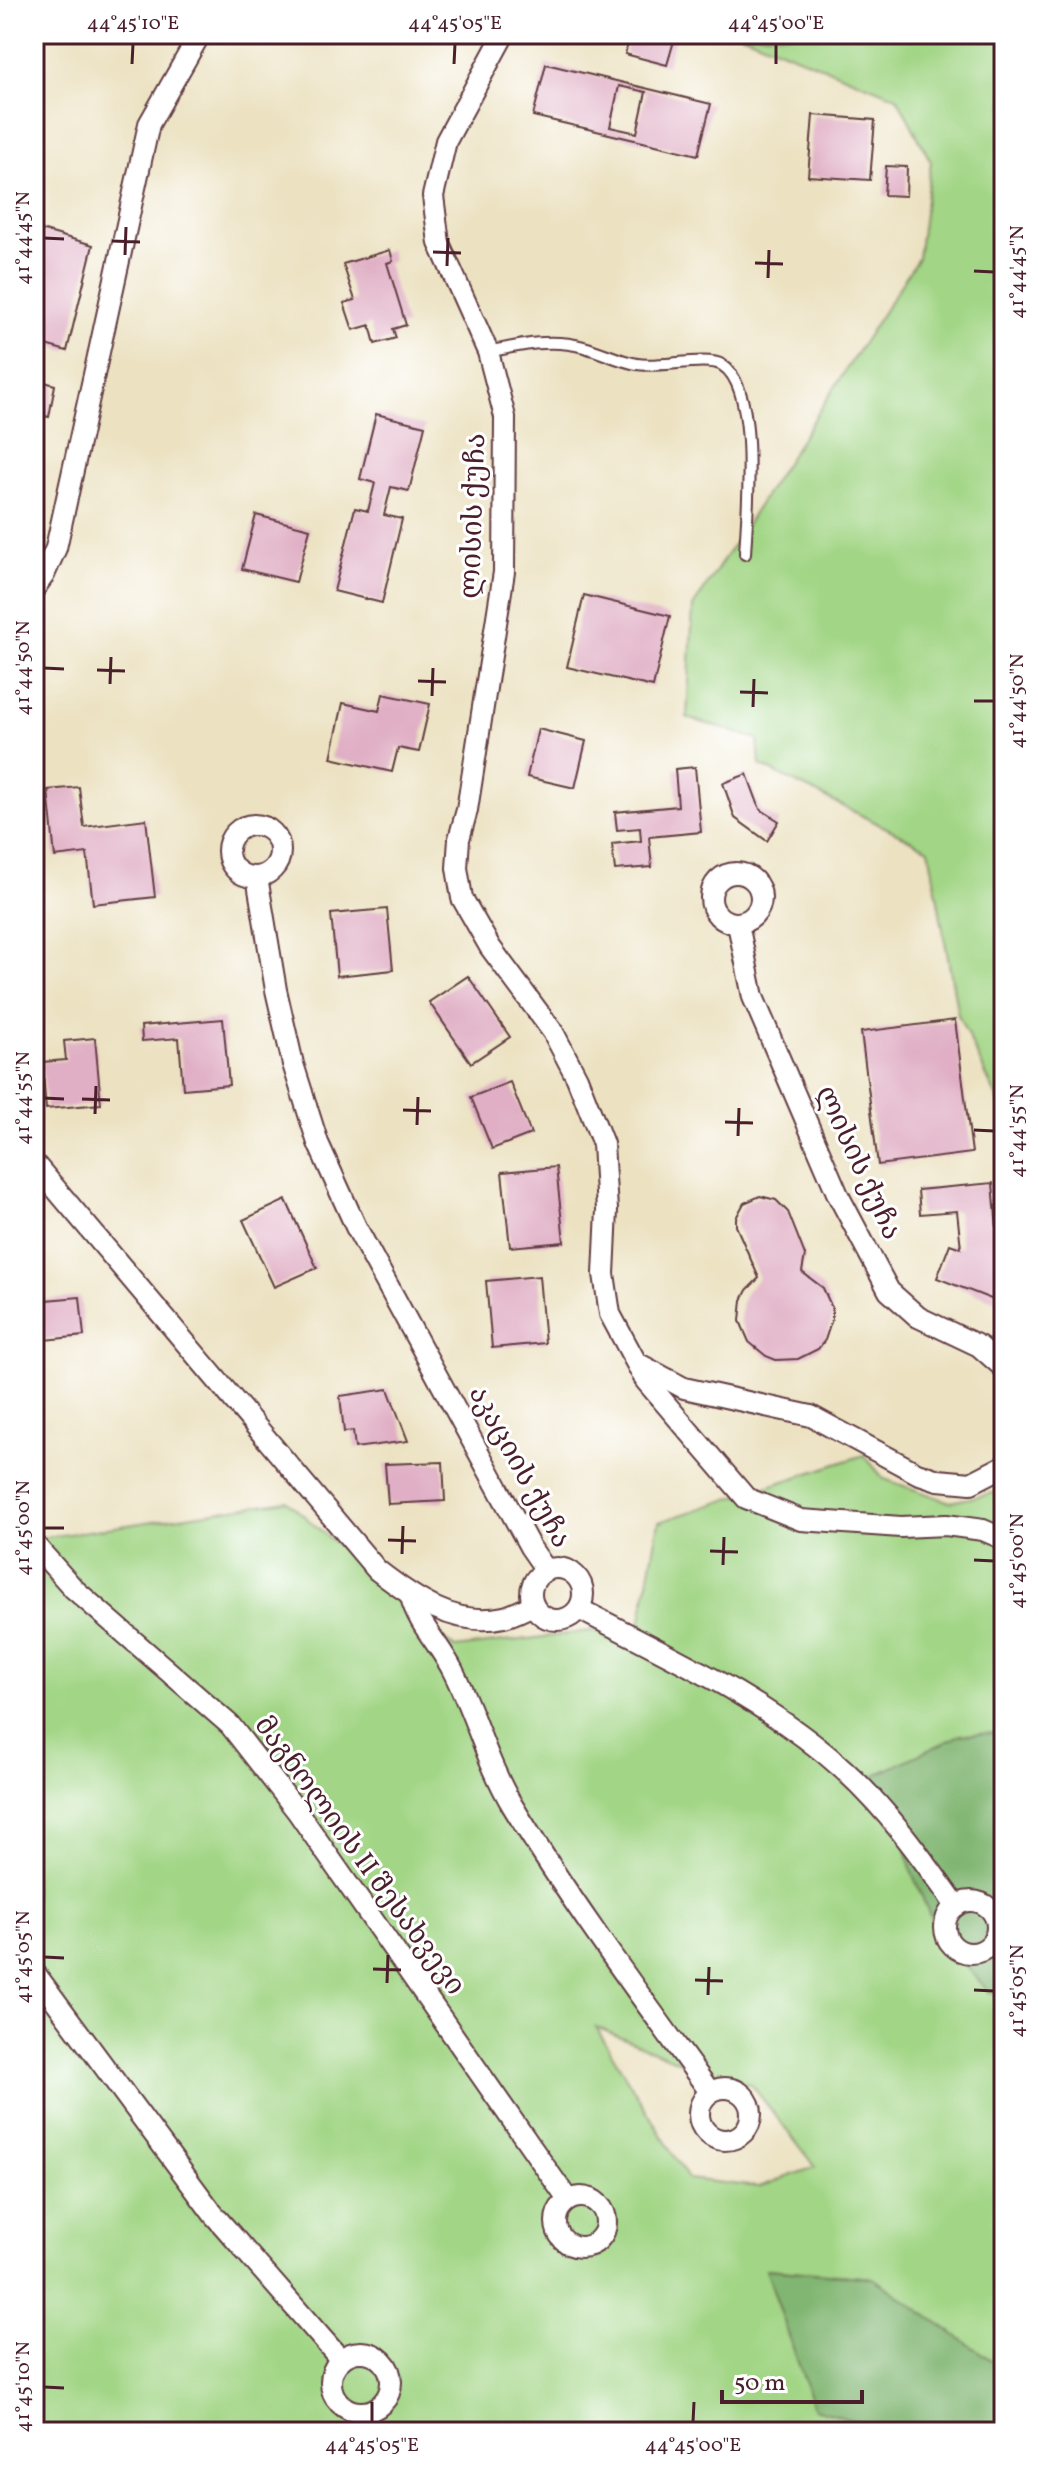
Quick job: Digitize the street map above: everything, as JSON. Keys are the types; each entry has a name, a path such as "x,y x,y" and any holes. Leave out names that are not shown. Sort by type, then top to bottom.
{"street":[{"path":"34,589 56,548 149,124 200,34"},
{"name":"ლისის ქუჩა","path":"504,34 446,141 433,196 439,243 488,352 505,417 504,572 467,810 459,839 457,868 462,898 490,947 553,1032 577,1078 603,1144 607,1210 604,1274 610,1314 646,1381 697,1443 746,1498 801,1520 901,1527 946,1525 983,1530 1004,1539"},
{"name":"აკაციის ქუჩა","path":"257,877 282,1020 318,1143 356,1227 530,1547 546,1570 534,1581 531,1589 533,1605"},
{"name":"ლისის ქუჩა","path":"738,924 753,997 838,1195 889,1291 918,1317 979,1346 1004,1368"},
{"path":"34,1163 377,1570 411,1597 448,1615 504,1617 533,1605 542,1616 555,1620 569,1618 579,1609 583,1590 574,1573 565,1569 546,1570"},
{"path":"637,1363 684,1388 811,1416 917,1473 938,1480 971,1483 1004,1466"},
{"name":"მაგნოლიის II შესახვევი","path":"34,1544 74,1589 230,1725 297,1811 568,2200"},
{"path":"411,1597 415,1613 453,1670 510,1802 600,1939 710,2092"},
{"path":"579,1609 703,1673 793,1729 845,1770 902,1830 956,1906"},
{"path":"34,1972 214,2215 341,2360"}],"lane":[{"path":"488,352 537,342 561,342 652,367 709,361 722,365 739,384 749,445 745,554"}],"green space":[{"path":"741,34 1004,34 1004,1113 958,1015 929,849 760,765 758,739 687,718 693,607 918,258 931,162 897,97"},
{"path":"864,1455 884,1479 950,1502 1004,1491 1004,1741 994,1733 989,1992 1004,1993 1004,2369 873,2278 767,2269 814,2409 892,2432 34,2432 34,1539 287,1501 455,1648 640,1625 659,1522","holes":["596,2027 730,2082 751,2084 815,2167 759,2187 688,2179"]},
{"path":"994,1733 1004,1741 1004,1993 989,1992 937,1933 911,1870 906,1847 867,1779 960,1735"},
{"path":"766,2269 873,2278 1004,2369 1004,2432 892,2432 814,2409"}],"building":[{"path":"631,34 676,34 667,65 625,54"},
{"path":"546,64 711,104 698,155 533,116","holes":["619,86 646,92 637,133 610,127"]},
{"path":"813,115 875,120 870,180 808,176"},
{"path":"886,166 907,167 906,196 884,195"},
{"path":"34,228 93,245 67,351 34,342"},
{"path":"390,250 393,261 387,263 406,325 393,329 396,338 375,344 370,325 353,330 344,303 355,300 343,264"},
{"path":"34,379 55,385 49,417 34,414"},
{"path":"376,414 425,426 409,491 391,487 384,515 402,519 382,603 334,591 355,508 368,511 375,483 360,479"},
{"path":"256,515 310,529 296,582 242,569"},
{"path":"584,595 670,616 653,687 567,667"},
{"path":"383,694 430,704 419,752 398,748 392,772 331,758 343,703 379,711"},
{"path":"538,729 586,741 575,788 527,777"},
{"path":"695,767 701,832 649,837 652,867 615,870 612,844 641,841 640,828 617,830 615,812 678,806 675,769"},
{"path":"747,774 760,809 779,821 767,841 735,818 723,783"},
{"path":"79,787 84,827 146,819 155,897 93,904 87,853 55,857 48,790"},
{"path":"387,909 393,970 337,976 331,914"},
{"path":"468,976 510,1037 471,1063 429,1002"},
{"path":"223,1019 229,1085 183,1089 179,1038 142,1041 141,1026"},
{"path":"955,1020 972,1153 878,1165 861,1032"},
{"path":"95,1038 101,1104 46,1109 42,1062 66,1060 64,1041"},
{"path":"510,1082 531,1134 492,1149 471,1097"},
{"path":"556,1167 564,1242 510,1247 502,1172"},
{"path":"993,1183 1000,1264 1004,1265 1004,1304 937,1278 950,1244 961,1248 957,1211 920,1214 918,1190"},
{"path":"760,1196 776,1200 788,1212 805,1255 802,1272 823,1288 832,1308 825,1340 818,1349 798,1359 776,1360 766,1356 749,1342 740,1321 742,1300 759,1278 736,1226 736,1218 744,1203"},
{"path":"286,1200 317,1268 274,1287 243,1220"},
{"path":"539,1276 545,1343 492,1348 486,1281"},
{"path":"80,1297 84,1336 34,1341 34,1301"},
{"path":"388,1389 408,1441 355,1448 353,1431 344,1432 340,1396"},
{"path":"443,1462 445,1501 388,1504 385,1464"}]}
